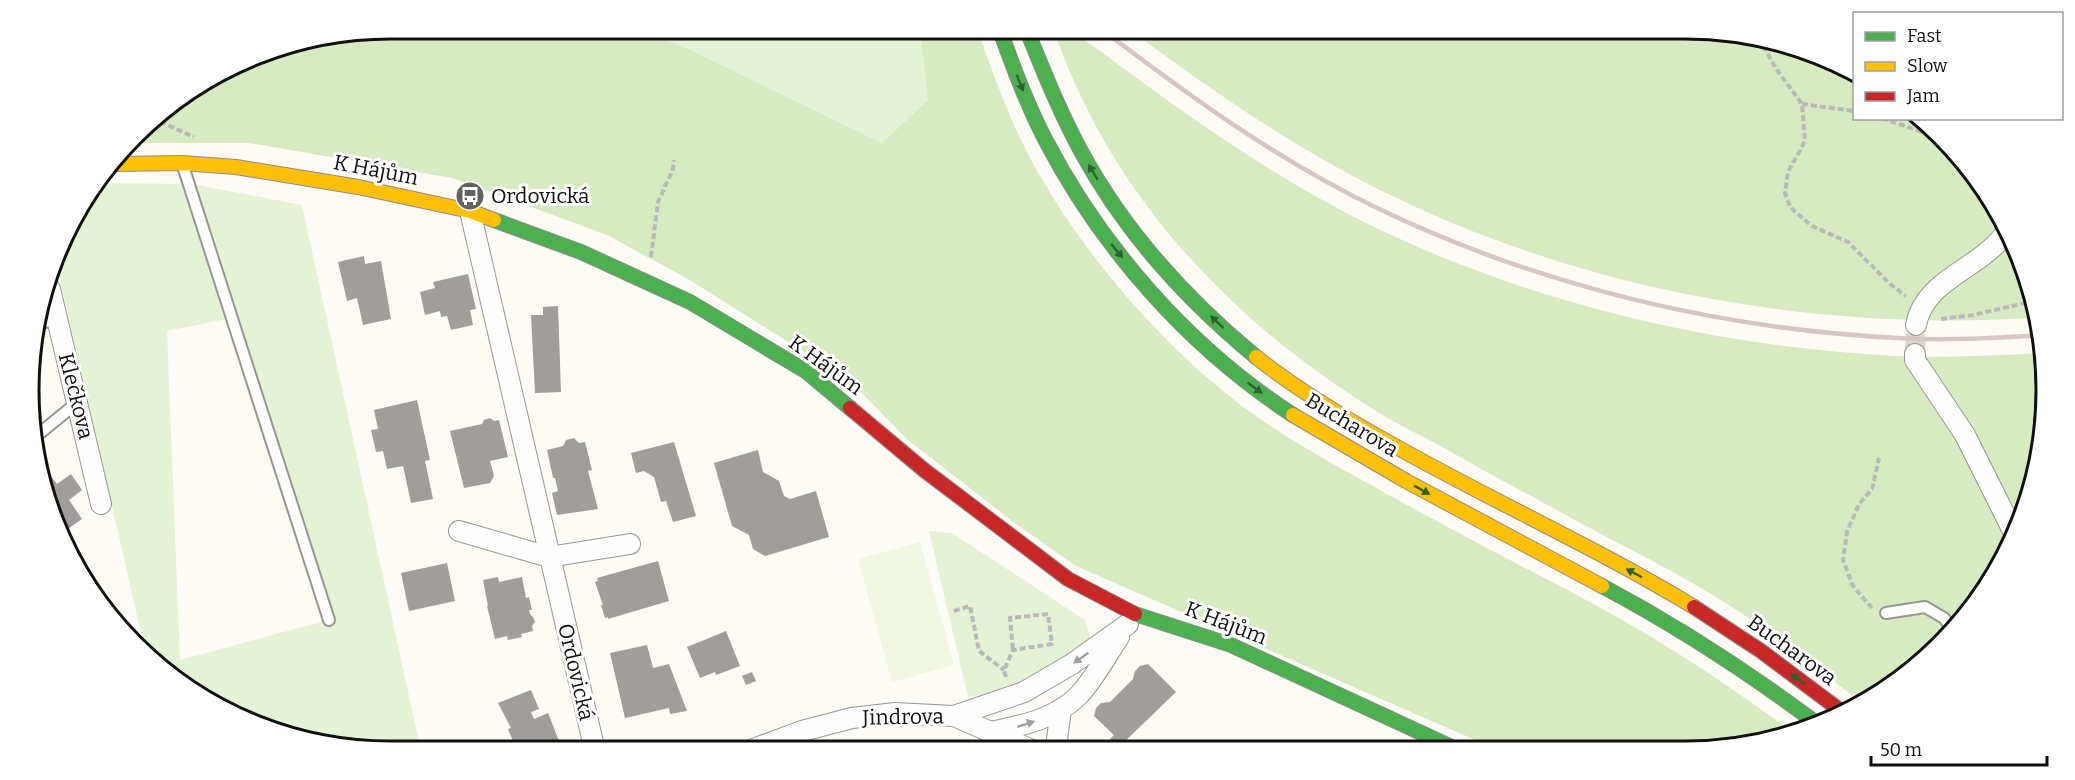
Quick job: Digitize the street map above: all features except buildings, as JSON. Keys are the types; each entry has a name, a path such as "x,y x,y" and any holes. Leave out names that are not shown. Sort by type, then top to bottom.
{"main road":[{"name":"Bucharova","path":"1003,39 1018,81 1042,134 1084,208 1148,289 1241,378 1283,409 1335,442 1652,612 1755,678 1809,718"},
{"name":"Bucharova","path":"1030,39 1061,114 1105,193 1159,264 1198,305 1243,346 1293,385 1374,435 1675,595 1784,668 1836,707"},
{"name":"K Hájům","path":"122,164 182,163 244,168 358,187 470,211 581,252 690,302 807,372 924,470 1068,579 1132,619 1232,645 1439,741"}],"street":[{"name":"Ordovická","path":"470,211 593,741"},
{"path":"1918,319 1931,293 1993,247 2001,238"},
{"name":"Klečkova","path":"52,297 101,504"},
{"path":"1915,354 1915,360 1965,435 2009,523"},
{"path":"459,531 549,557 630,544"},
{"path":"990,732 1027,725 1060,709 1079,695 1132,619"},
{"name":"Jindrova","path":"954,716 1024,692 1072,664 1132,619"},
{"path":"1058,741 1060,709"},
{"name":"Jindrova","path":"774,741 802,730 852,718 895,713 954,716 1011,741"}],"lane":[{"path":"182,163 329,620"},
{"path":"46,322 57,319"},
{"path":"42,432 78,402"},
{"path":"1886,614 1925,607 1944,618 1947,623"}],"path":[{"path":"1765,49 1775,67 1802,104 1805,141 1788,172 1785,194 1790,207 1812,226 1848,242 1890,284 1918,319 1972,315 2025,303"},
{"path":"1802,104 1853,111"},
{"path":"1888,120 1921,131"},
{"path":"651,284 652,245 658,202 673,170 674,160"},
{"path":"1880,458 1872,489 1859,504 1848,532 1843,560 1853,586 1873,609 1886,614"},
{"path":"954,610 970,606 979,651 1004,670 1009,687"},
{"path":"1004,670 1013,650 1010,618 1048,614 1052,644 1013,650"}],"green space":[{"path":"390,39 660,39 678,44 882,143 928,100 921,39 981,39 1015,128 1040,177 1062,211 1112,279 1168,341 1198,370 1261,420 1333,464 1659,641 1784,726 1731,738 1708,740 1478,741 1076,566 1016,524 908,440 857,388 688,279 607,235 452,178 249,143 141,143 176,112 214,86 277,58 322,46"},
{"path":"660,39 921,39 928,100 882,143 678,44"},
{"path":"1057,39 1084,39 1220,137 1292,183 1368,224 1430,252 1559,299 1626,317 1693,331 1761,343 1829,351 1915,357 2034,353 2036,390 2033,436 2024,481 2000,545 1977,585 1933,638 1899,668 1854,697 1782,641 1716,597 1378,412 1310,366 1262,328 1218,288 1177,244 1140,197 1107,146 1079,93"},
{"path":"1143,39 1685,39 1731,42 1776,51 1819,66 1853,82 1853,120 1909,120 1933,142 1977,195 2000,235 2017,277 2028,318 1951,320 1867,318 1784,310 1701,297 1620,279 1539,255 1461,226 1384,192 1284,136"},
{"path":"107,183 192,184 302,205 419,741 344,738 277,722 214,694 176,668 142,638 59,275 75,235","holes":["232,318 328,620 180,660 167,331"]},
{"path":"929,531 952,533 1085,620 1089,632 1089,645 1013,691 968,697"},
{"path":"920,542 954,665 892,682 858,559"}],"tunnel":[{"path":"1915,354 1916,325"}],"railway":[{"path":"1115,39 1234,125 1340,189 1439,236 1566,281 1631,299 1697,313 1764,325 1831,333 1934,339 2031,336"}],"traffic: fast":[{"path":"1003,39 1026,99 1046,141 1094,220 1122,258 1185,328 1219,359 1293,415"},
{"path":"1031,39 1074,138 1118,210 1159,263 1182,288 1256,357"},
{"path":"494,220 581,252 690,302 807,372 850,408"},
{"path":"1602,586 1712,650 1809,718"},
{"path":"1135,614 1231,645 1439,741"}],"traffic: slow":[{"path":"122,164 182,163 236,167 358,187 470,211 494,220"},
{"path":"1256,357 1306,393 1375,435 1620,565 1694,607"},
{"path":"1293,415 1406,481 1602,586"}],"traffic: jam":[{"path":"850,408 924,470 1068,579 1135,614"},
{"path":"1694,607 1761,651 1836,707"}],"place":[{"name":"Ordovická","path":"470,196"}]}
